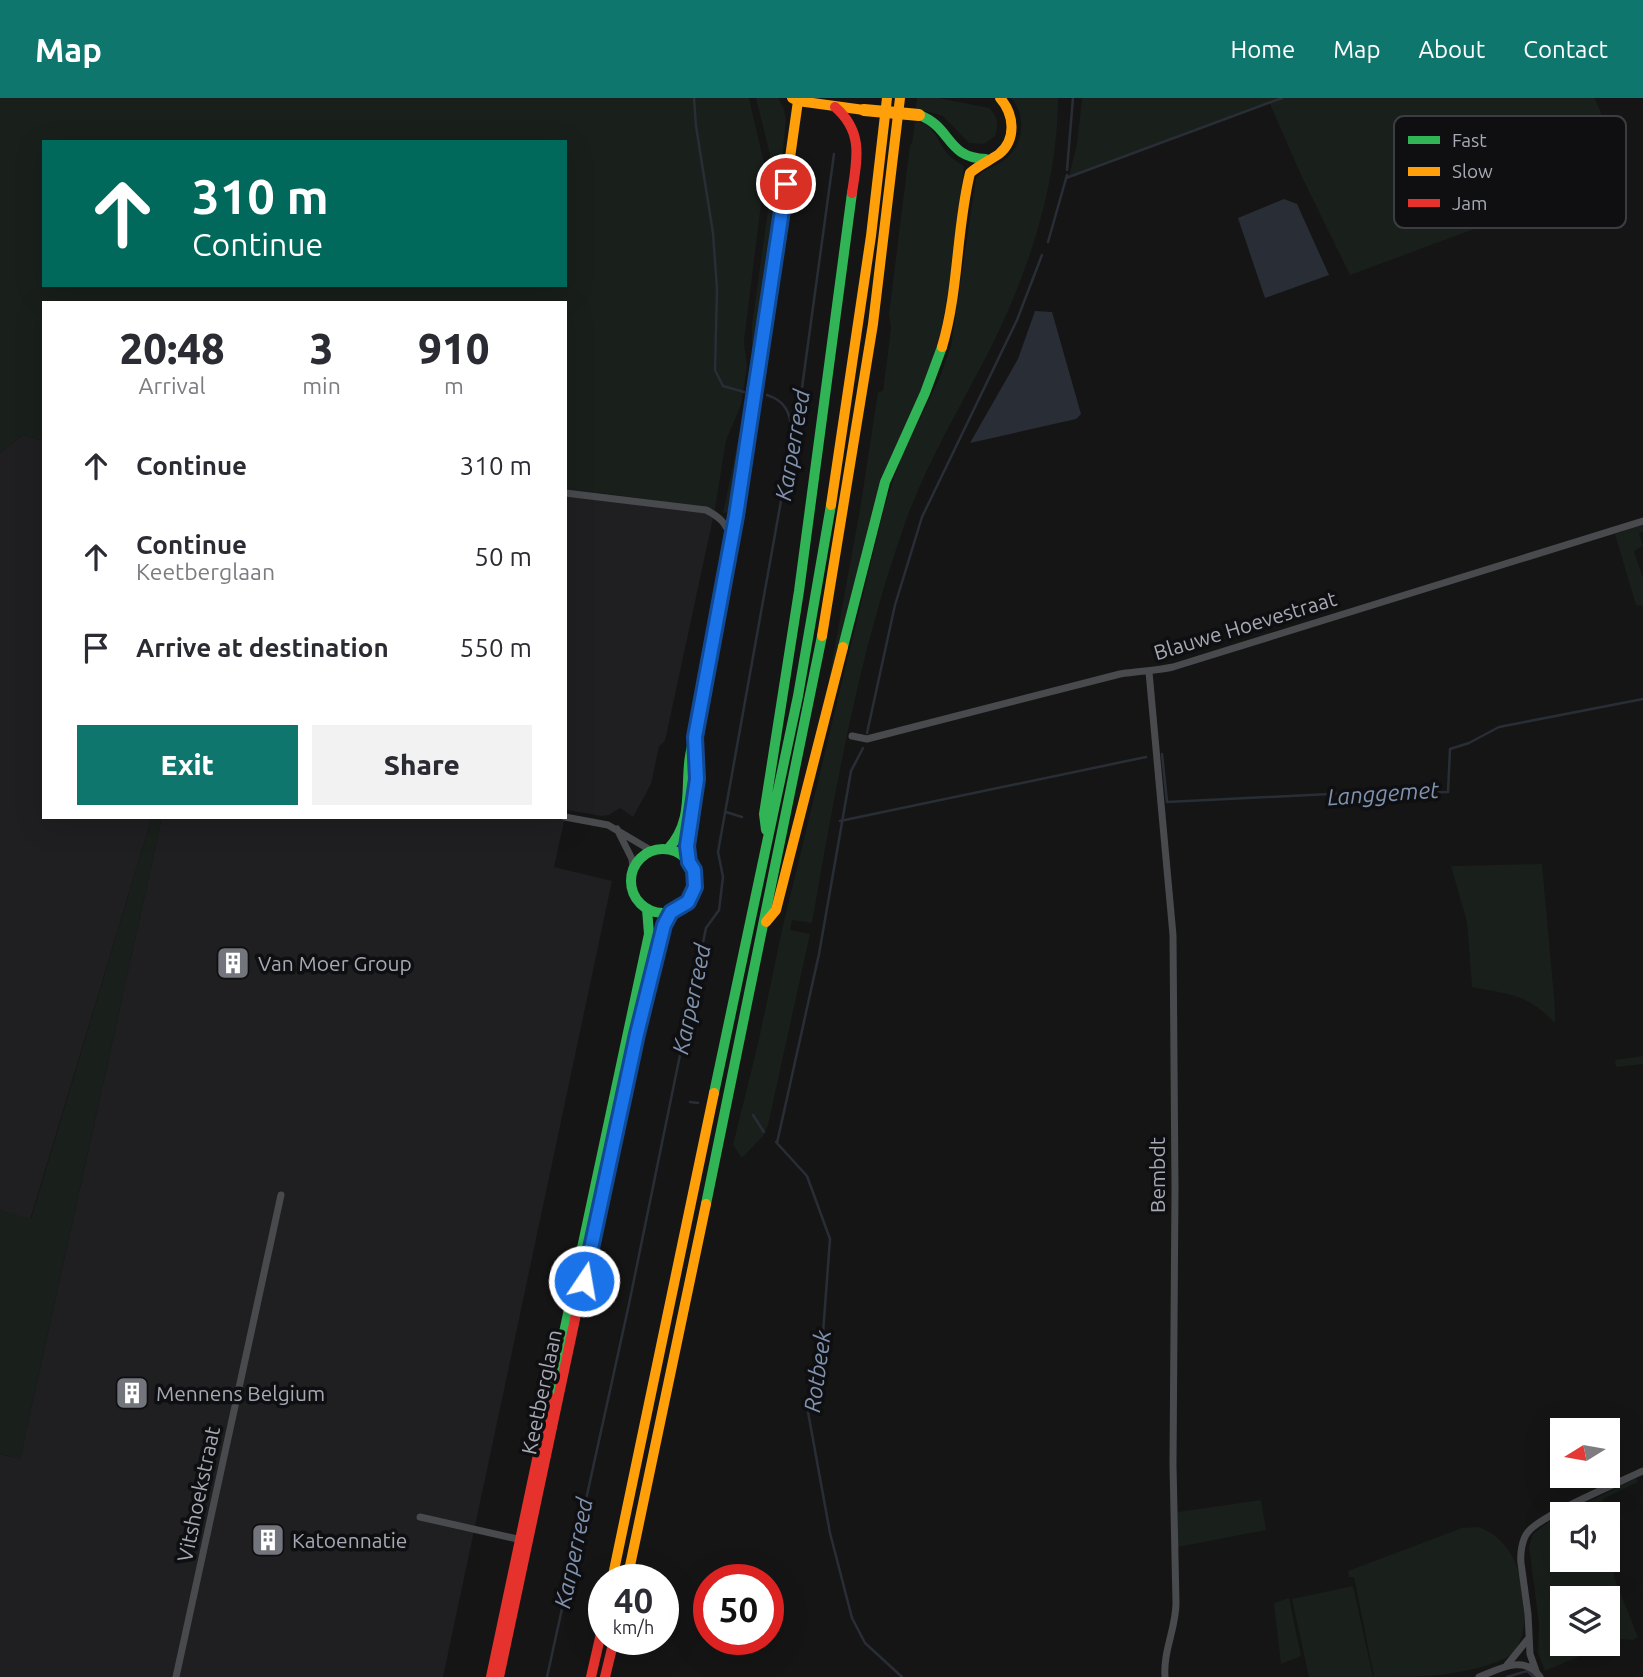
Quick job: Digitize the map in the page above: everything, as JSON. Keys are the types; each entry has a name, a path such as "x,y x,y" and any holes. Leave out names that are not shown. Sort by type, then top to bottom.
{"main road":[{"path":"615,1564 798,696 842,443 870,248 887,98"},
{"path":"629,1564 811,699 853,464 883,256 900,98"},
{"path":"764,925 776,910 886,482 898,448 940,355 949,320 970,173 976,166 1003,150 1012,133 1009,109 1000,98"},
{"path":"668,849 683,830 689,794 689,753 695,737 732,541 757,390 795,99 835,107 919,115 933,119 958,152 975,160 989,158"},
{"path":"767,839 764,814 804,553 855,173 856,135 846,115 835,107"},
{"path":"689,862 679,853 668,849 652,850 641,858 633,869 631,881 634,894 647,909 659,913 671,912 685,905 694,892 696,880 689,862 687,846 697,779 695,737"},
{"name":"Keetberglaan","path":"491,1677 649,934 647,909"},
{"name":"Keetberglaan","path":"499,1677 637,1034 664,925 671,912"},
{"path":"592,1677 597,1655"},
{"path":"605,1677 610,1655"}],"street":[{"path":"567,493 706,510 720,517 728,528 732,541"},
{"name":"Blauwe Hoevestraat","path":"852,736 867,739 1120,674 1173,667 1643,521"},
{"name":"Bembdt","path":"1149,672 1173,935 1173,1465 1177,1603 1166,1654 1165,1677"},
{"path":"567,817 597,821 617,828 652,850"},
{"path":"617,828 632,859 633,869"},
{"name":"Vitshoekstraat","path":"176,1677 281,1195"},
{"path":"1538,1674 1530,1654 1520,1555 1527,1533 1542,1520 1643,1471"},
{"path":"419,1517 522,1540"},
{"path":"1506,1666 1529,1638"},
{"path":"1479,1677 1506,1666 1520,1664 1532,1667 1538,1674"}],"shaded area":[{"path":"0,98 749,98 764,163 764,180 744,341 747,367 741,405 726,440 715,509 567,488 567,301 42,301 42,440 23,435 0,453"},
{"path":"756,98 778,98 786,119 780,180 731,512 723,513 749,387 752,325 772,181 771,159"},
{"path":"917,98 939,98 989,108 997,121 995,136 984,144 969,143 943,116 916,108"},
{"path":"1011,98 1058,98 1053,161 1040,223 1007,313 921,483 886,580 849,725 812,923 792,920 790,930 810,934 768,1125 763,1136 742,1158 733,1145 885,504 902,455 940,377 951,346 976,178 1011,154 1019,139 1021,122"},
{"path":"1082,98 1594,98 1602,116 1394,116 1394,228 1477,228 1350,275 1269,102 1069,176 1077,144"},
{"path":"915,123 930,128 946,152 964,166 952,266 940,339 923,386 886,468 825,701 878,392 883,391 891,329 889,314 910,145"},
{"path":"1284,199 1297,204 1329,275 1265,298 1238,218"},
{"path":"1035,311 1052,312 1081,414 1076,419 970,443 1018,359"},
{"path":"23,435 42,440 42,819 151,819 30,1220 0,1210 0,453"},
{"path":"567,488 715,509 665,741 659,746 651,784 633,817 620,808 602,816 567,810"},
{"path":"1643,525 1643,532 1639,533 1643,546 1634,551 1643,578 1643,606 1636,605 1615,534"},
{"path":"151,819 162,819 20,1459 0,1454 0,1210 31,1219"},
{"path":"162,819 565,819 554,867 612,881 443,1677 0,1677 0,1454 20,1459"},
{"path":"1542,864 1555,1023 1535,1006 1517,997 1472,987 1467,922 1451,866"},
{"path":"1643,1056 1643,1064 1616,1067 1615,1060"},
{"path":"1636,1478 1638,1482 1603,1499 1603,1502 1588,1502 1620,1488"},
{"path":"1261,1500 1266,1530 1178,1547 1178,1512"},
{"path":"1550,1521 1550,1572 1614,1572 1617,1586 1550,1586 1550,1656 1580,1656 1545,1671 1538,1653 1539,1624 1529,1547 1533,1534"},
{"path":"1478,1527 1503,1543 1518,1569 1525,1611 1521,1639 1515,1650 1506,1658 1474,1669 1425,1676 1374,1677 1354,1577 1349,1577 1348,1571 1462,1528"},
{"path":"1353,1586 1373,1677 1309,1677 1292,1599"},
{"path":"1620,1592 1638,1637 1633,1640 1620,1639"},
{"path":"1289,1598 1301,1656 1281,1664 1274,1603"}],"waterway":[{"path":"694,98 713,233 717,289 715,370 723,386 744,392"},
{"path":"1067,170 1073,98"},
{"path":"1066,178 1282,98"},
{"name":"Karperreed","path":"547,1677 629,1304 706,928 719,910 723,877 718,852 798,417 834,154"},
{"path":"1048,242 1067,175"},
{"path":"867,733 895,605 922,517 1017,320 1042,255"},
{"path":"767,395 786,408 792,431"},
{"name":"Langgemet","path":"1162,754 1167,802 1330,794 1448,792 1450,749 1469,743 1499,727 1643,699"},
{"path":"777,1143 819,954 851,771 863,748"},
{"name":"Langgemet","path":"840,821 1146,757"},
{"name":"Langgemet","path":"726,812 742,817"},
{"name":"Rotbeek","path":"690,1102 698,1103"},
{"name":"Rotbeek","path":"753,1115 764,1132"},
{"name":"Rotbeek","path":"776,1142 807,1176 830,1239 821,1360 808,1412 830,1533 852,1618 865,1643 902,1677"},
{"name":"Rotbeek","path":"1507,1677 1527,1671 1534,1677"}],"traffic: fast":[{"path":"919,115 930,120 963,153 986,159"},
{"path":"766,830 764,814 799,591 852,193"},
{"path":"843,647 885,482 925,393 942,347"},
{"path":"668,849 683,823 686,809 691,751 732,541 756,398"},
{"path":"714,1093 798,696 831,505"},
{"path":"706,1204 822,636"},
{"path":"689,862 687,846 690,821"},
{"path":"657,849 669,849 686,858 693,869 695,881 693,893 686,904 669,913 657,913 645,908 636,899 631,887 631,875 636,863 645,854 657,849"},
{"path":"550,1398 649,934 647,909"}],"traffic: slow":[{"path":"792,98 864,110"},
{"path":"831,505 871,236 887,98"},
{"path":"822,636 873,324 900,98"},
{"path":"942,347 952,304 970,173 999,154 1011,134 1011,119 1000,98"},
{"path":"756,398 798,101"},
{"path":"864,110 919,115"},
{"path":"766,922 776,910 843,647"},
{"path":"592,1239 664,925 671,912"},
{"path":"615,1564 714,1093"},
{"path":"630,1564 706,1204"}],"traffic: jam":[{"path":"835,107 851,126 854,136 856,157 852,193"},
{"path":"694,800 697,779 695,742"},
{"path":"499,1677 592,1239"},
{"path":"491,1677 550,1398"},
{"path":"591,1677 596,1655"},
{"path":"605,1677 610,1655"}],"place":[{"name":"Van Moer Group","path":"233,963"},
{"name":"Mennens Belgium","path":"132,1393"},
{"name":"Katoennatie","path":"268,1540"}],"route":[{"path":"584,1281 637,1034 664,925 671,912 688,902 695,887 694,870 687,853 697,779 695,737 757,390 786,184"}]}
